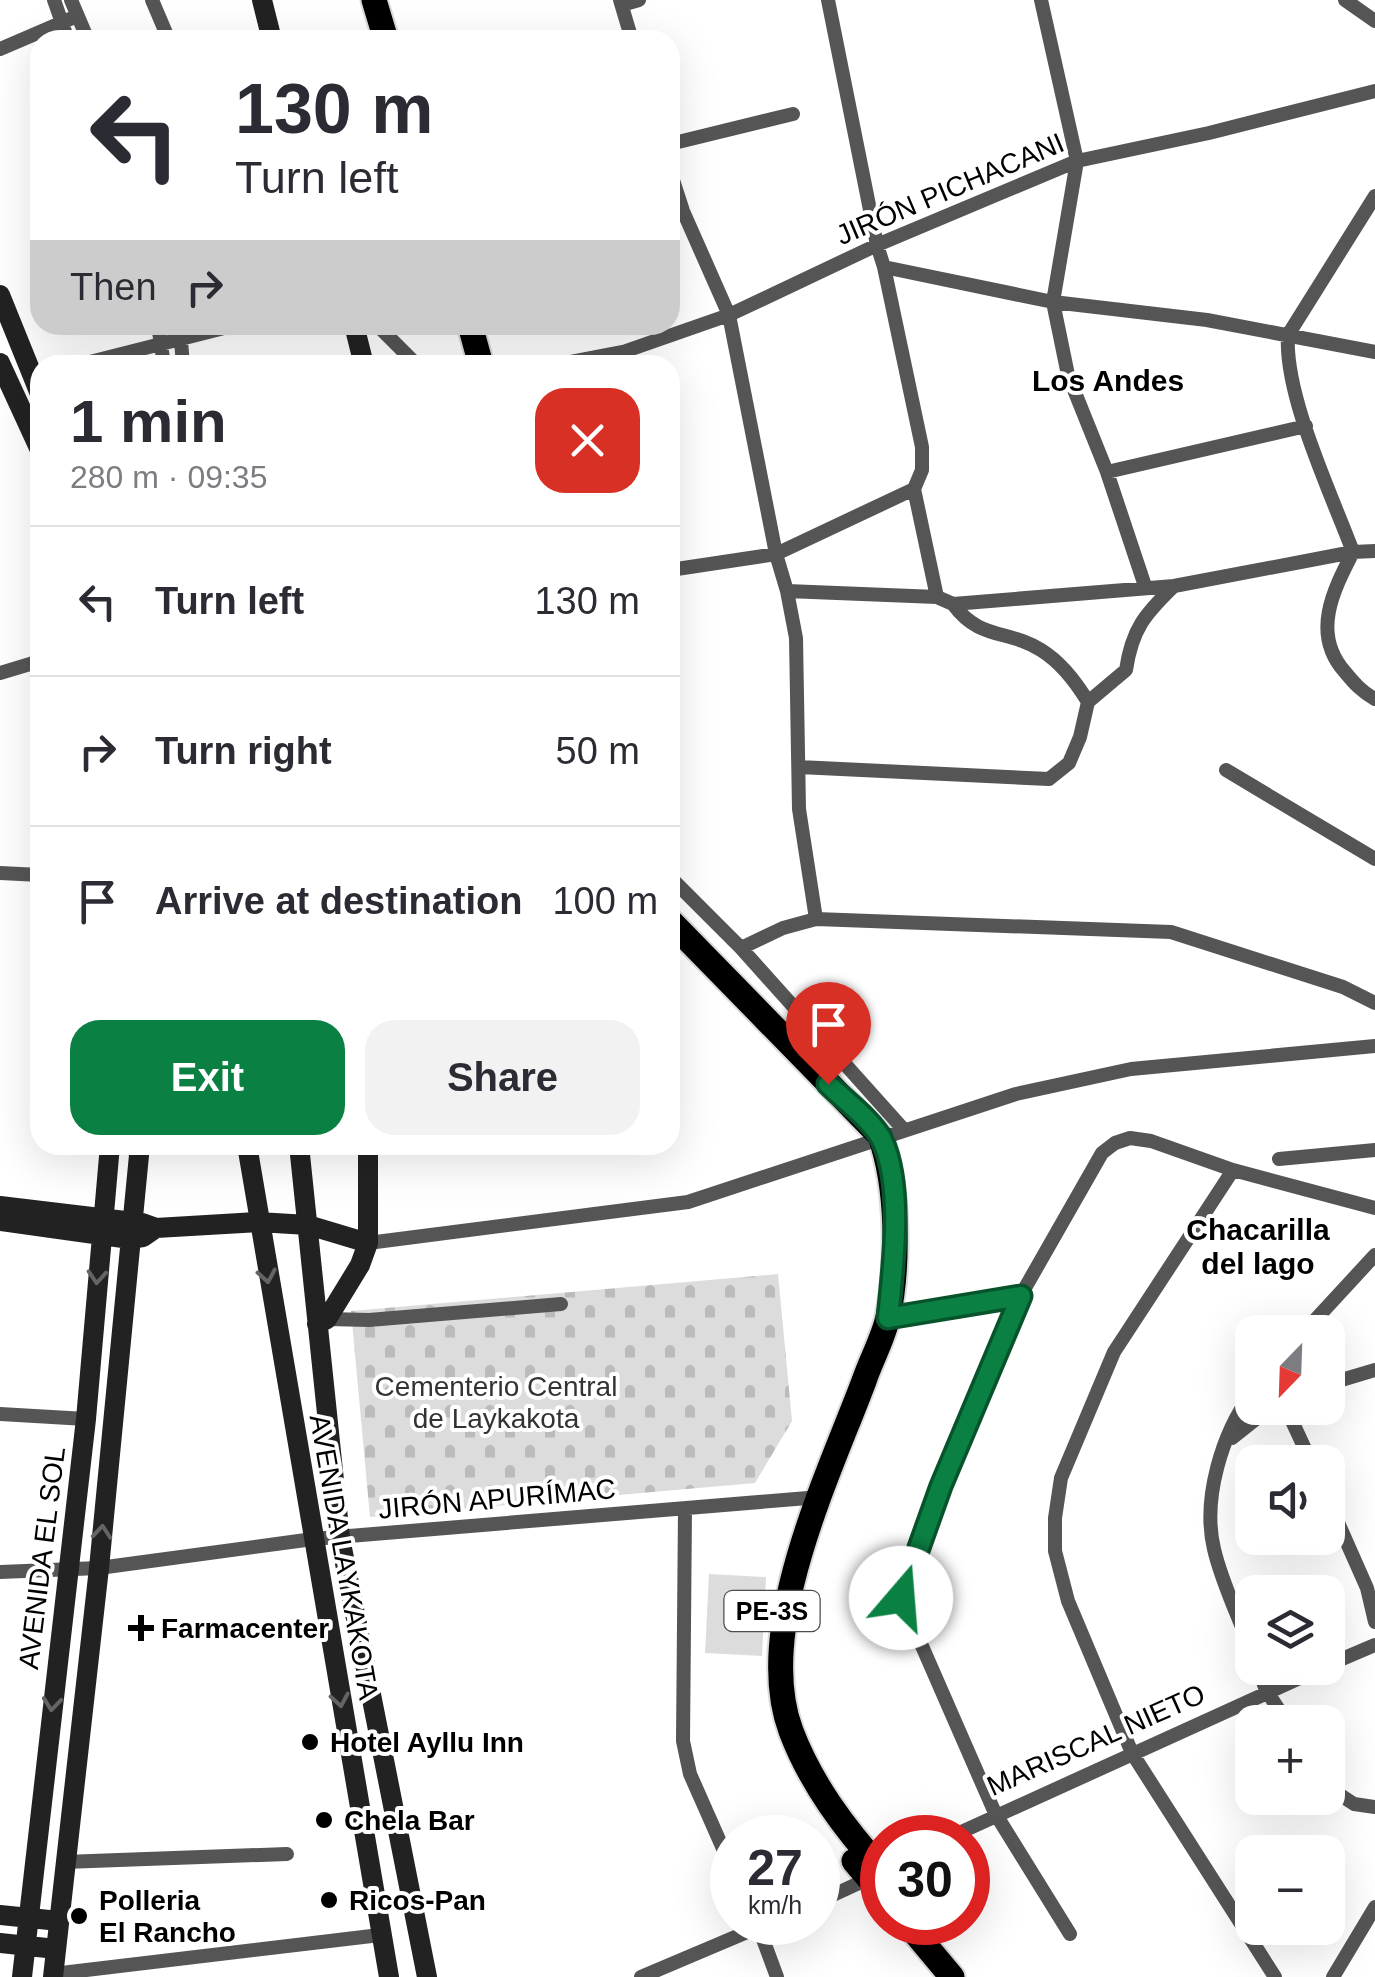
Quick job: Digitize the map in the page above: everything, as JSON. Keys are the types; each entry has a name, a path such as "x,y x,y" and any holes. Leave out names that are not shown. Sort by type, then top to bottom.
{"highway":[{"path":"374,0 383,30"},
{"path":"680,931 892,1133"},
{"name":"PE-3S","path":"860,1857 804,1794 776,1731 766,1668 771,1613 856,1371 888,1318 893,1264 892,1133"},
{"path":"925,1945 952,1977"},
{"path":"944,1945 970,1977"}],"street":[{"path":"54,0 79,30"},
{"path":"69,30 71,0"},
{"path":"152,0 164,30"},
{"path":"262,0 270,30"},
{"path":"629,30 621,2 640,0"},
{"path":"828,0 922,446 922,470 914,490 937,596"},
{"path":"1041,0 1077,161 1053,302 1068,375 1146,586"},
{"path":"1345,0 1375,21"},
{"path":"46,30 70,20"},
{"path":"0,49 30,37"},
{"name":"JIRÓN PICHACANI","path":"680,332 729,315 877,245 1077,161 1210,133 1375,91"},
{"path":"680,142 793,114"},
{"path":"1375,196 1288,334 1286,356 1306,426 1353,552 1327,613 1326,639 1337,664 1362,692 1375,698"},
{"path":"680,218 729,315 776,554 788,591 796,638 799,809 816,919"},
{"path":"884,267 1053,302 1207,320 1375,352"},
{"path":"0,295 30,365"},
{"path":"160,335 163,355"},
{"path":"179,335 182,355"},
{"path":"120,355 202,335"},
{"path":"388,335 407,355"},
{"name":"JIRÓN PICHACANI","path":"607,355 672,335"},
{"path":"3,377 30,380"},
{"path":"3,377 30,430"},
{"path":"1107,472 1306,426"},
{"path":"680,568 776,554 914,490"},
{"path":"953,604 1174,586 1375,551"},
{"path":"799,767 1050,779 1069,763 1088,702 1126,670 1130,640 1147,613 1174,586"},
{"path":"788,591 937,596 953,604 982,630 1040,648 1076,682 1088,702"},
{"path":"0,673 30,664"},
{"path":"1226,770 1375,859"},
{"path":"0,873 30,875"},
{"path":"680,887 741,948 892,1133"},
{"path":"741,948 783,928 816,919 1171,932 1343,986 1375,1003"},
{"path":"0,1222 102,1227 131,1230 143,1236 156,1228 258,1222 308,1225 368,1243 688,1202 1016,1094 1130,1069 1375,1046"},
{"path":"1070,1934 995,1813 901,1598 941,1486 1021,1296 1102,1153 1116,1143 1130,1138 1151,1142 1233,1170 1375,1208"},
{"path":"1279,1159 1375,1150"},
{"name":"AVENIDA EL SOL","path":"22,1977 86,1420 109,1155"},
{"name":"AVENIDA EL SOL","path":"53,1975 99,1568 139,1155"},
{"name":"AVENIDA LAYKAKOTA","path":"248,1155 389,1977"},
{"name":"AVENIDA LAYKAKOTA","path":"300,1155 322,1321 340,1538 428,1977"},
{"path":"322,1321 360,1265 368,1243 368,1155"},
{"path":"1233,1170 1114,1352 1061,1478 1055,1551 1068,1601 1132,1753 1276,1977"},
{"path":"0,1206 102,1227"},
{"path":"1319,1315 1375,1254"},
{"path":"888,1318 1021,1296"},
{"path":"322,1321 561,1304"},
{"path":"1345,1379 1375,1370"},
{"path":"0,1414 86,1420"},
{"path":"1235,1605 1214,1548 1212,1502 1218,1465 1236,1425"},
{"path":"1228,1442 1249,1425"},
{"name":"JIRÓN APURÍMAC","path":"0,1572 99,1568 313,1539 813,1496"},
{"path":"684,1509 683,1740 690,1774 710,1819"},
{"path":"1345,1534 1371,1587 1375,1622"},
{"name":"MARISCAL NIETO","path":"1345,1658 1375,1646"},
{"path":"1264,1685 1276,1705"},
{"name":"MARISCAL NIETO","path":"990,1816 1278,1685"},
{"path":"1345,1798 1375,1808"},
{"path":"64,1862 287,1854"},
{"path":"1334,1977 1374,1912"},
{"path":"0,1915 59,1921"},
{"path":"53,1975 380,1934"},
{"path":"0,1943 56,1949"},
{"path":"641,1977 678,1971 724,1945"},
{"path":"768,1945 777,1977"}],"green space":[{"name":"Cementerio Central de Laykakota","path":"778,1274 792,1421 755,1483 370,1517 351,1311"},
{"path":"709,1574 766,1577 762,1656 705,1653"}],"place":[{"name":"Farmacenter","path":"141,1628"},
{"name":"Hotel Ayllu Inn","path":"310,1742"},
{"name":"Chela Bar","path":"324,1820"},
{"name":"Ricos-Pan","path":"329,1900"},
{"name":"Polleria El Rancho","path":"79,1916"}],"district":[{"name":"Los Andes","path":"1108,380"},
{"name":"Chacarilla del lago","path":"1258,1246"}],"route":[{"path":"828,1084 880,1136 886,1152 893,1207 888,1318 1021,1296 941,1486 901,1598"}]}
